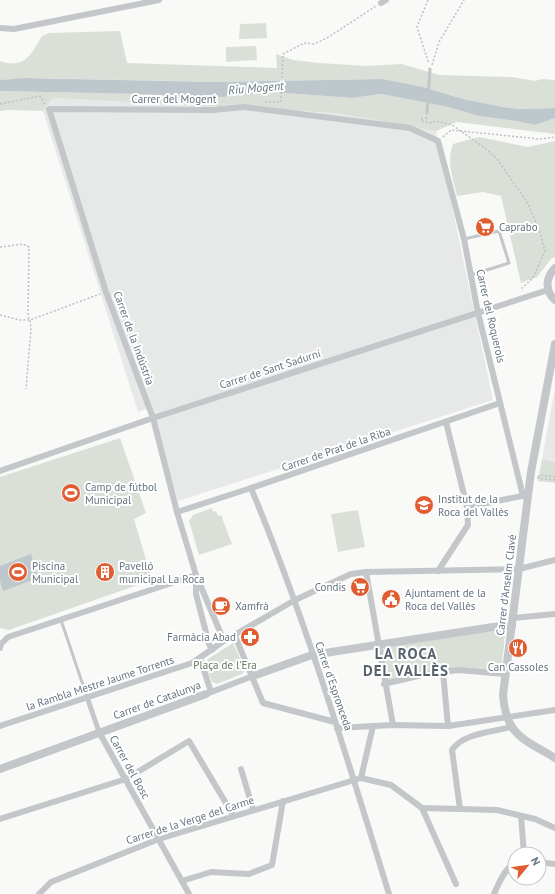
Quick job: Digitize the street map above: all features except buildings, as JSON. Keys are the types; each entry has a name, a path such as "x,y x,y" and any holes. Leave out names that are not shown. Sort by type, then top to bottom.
{"street":[{"path":"0,28 14,29 159,0"},
{"name":"Carrer del Mogent","path":"49,109 213,110 244,107 410,128 438,141"},
{"name":"Carrer de la Indústria","path":"49,109 106,292 153,418 177,512 196,575 224,641"},
{"name":"Carrer del Roquerols","path":"438,141 464,239 478,313 500,403 526,496"},
{"path":"555,268 548,278 548,290 555,301"},
{"name":"Carrer de Sant Sadurní","path":"0,471 153,418 548,290"},
{"name":"Carrer d'Anselm Clavé","path":"555,344 526,496 519,570 503,695 506,718 511,727 517,734 555,758"},
{"name":"Carrer de Prat de la Riba","path":"177,512 500,403"},
{"path":"438,571 468,525 467,507 446,422"},
{"name":"Carrer d'Espronceda","path":"251,488 295,600 389,894"},
{"path":"467,507 526,496"},
{"name":"la Rambla Mestre Jaume Torrents","path":"0,726 192,663 224,641 295,600 351,574 366,572 519,570 555,560"},
{"path":"366,572 384,684 393,725"},
{"path":"1,646 8,638 196,575"},
{"name":"Carrer de la Indústria","path":"196,575 196,594 212,650"},
{"path":"512,622 554,615"},
{"name":"Carrer de Catalunya","path":"0,769 312,655 493,627 512,622"},
{"path":"235,636 263,703 336,725 448,726 555,710"},
{"path":"200,658 209,693"},
{"path":"384,684 426,674 458,670 505,674"},
{"path":"443,672 448,726"},
{"name":"Carrer del Bosc","path":"87,697 99,732 189,894"},
{"path":"373,726 361,778 391,785 422,808 456,884"},
{"path":"460,809 452,750 457,743 469,737 511,727"},
{"path":"0,819 126,779 190,741 233,816"},
{"path":"241,769 253,809"},
{"name":"Carrer de la Verge del Carme","path":"39,894 51,882 159,839 253,809 353,779 361,778"},
{"path":"182,881 211,872 248,874 272,865 283,800"},
{"path":"422,808 497,810 535,819 555,828"},
{"path":"521,816 523,846"},
{"path":"494,894 507,872"}],"lane":[{"path":"427,113 430,69"},
{"path":"464,239 499,231 509,263 471,275"},
{"name":"Carrer del Bosc","path":"61,620 87,697"}],"path":[{"path":"428,0 417,27 430,69"},
{"path":"430,69 439,42 464,0"},
{"path":"281,102 284,54 304,43 314,44 327,38 383,1"},
{"path":"0,104 40,96 49,109"},
{"path":"427,113 427,119 422,119 422,121 436,121 452,124 497,159 528,202 539,230 545,251 533,278 522,288 525,298"},
{"path":"438,141 451,130 539,139 555,137"},
{"path":"0,247 23,244 29,247 28,317 30,320 26,389"},
{"path":"0,315 19,320 30,320 106,292"},
{"path":"540,475 555,479"},
{"path":"536,485 536,478 555,479"}],"shaded area":[{"path":"53,98 335,113 436,131 493,400 178,501 149,408 138,412 43,111"},
{"path":"555,388 555,462 542,459"}],"green space":[{"path":"266,23 267,38 239,39 240,24"},
{"path":"120,31 127,63 277,68 276,54 293,60 319,63 367,66 402,64 439,75 512,77 535,81 542,79 555,80 555,108 520,109 503,107 463,99 423,87 383,79 215,82 38,78 0,80 0,61 9,63 22,62 31,54 42,36 49,33"},
{"path":"256,46 257,60 226,62 226,47"},
{"path":"0,91 140,94 212,98 273,92 352,98 381,94 448,107 479,116 535,125 555,118 555,134 457,122 436,131 335,113 53,98 43,111 0,111"},
{"path":"479,137 528,147 555,141 555,257 551,259 537,277 521,283 501,196 483,192 457,196 450,163 453,144"},
{"path":"120,438 146,513 134,519 152,580 9,630 0,628 0,477"},
{"path":"542,459 555,462 555,483 538,481"},
{"path":"212,508 213,512 216,511 218,516 221,515 232,544 199,555 189,521 193,515"},
{"path":"358,510 365,547 338,552 331,514"},
{"path":"498,629 505,634 501,674 458,670 385,681 380,645"},
{"name":"Plaça de l'Era","path":"233,643 245,670 242,674 217,684 212,682 206,666 208,659"}],"water":[{"name":"Riu Mogent","path":"25,78 215,82 383,79 423,87 463,99 503,107 520,109 555,108 555,118 535,125 479,116 448,107 381,94 352,98 273,92 212,98 140,94 0,91 0,80"},
{"name":"Piscina Municipal","path":"31,554 38,578 3,591 0,581 0,566"}],"place":[{"name":"Caprabo","path":"485,227"},
{"name":"Camp de fútbol Municipal","path":"71,493"},
{"name":"Institut de la Roca del Vallès","path":"424,505"},
{"name":"Piscina Municipal","path":"18,572"},
{"name":"Pavelló municipal La Roca","path":"105,572"},
{"name":"Condis","path":"360,587"},
{"name":"Ajuntament de la Roca del Vallès","path":"391,599"},
{"name":"Xamfrà","path":"221,606"},
{"name":"Farmàcia Abad","path":"250,637"},
{"name":"Can Cassoles","path":"518,648"}],"district":[{"name":"LA ROCA DEL VALLÈS","path":"406,662"}]}
